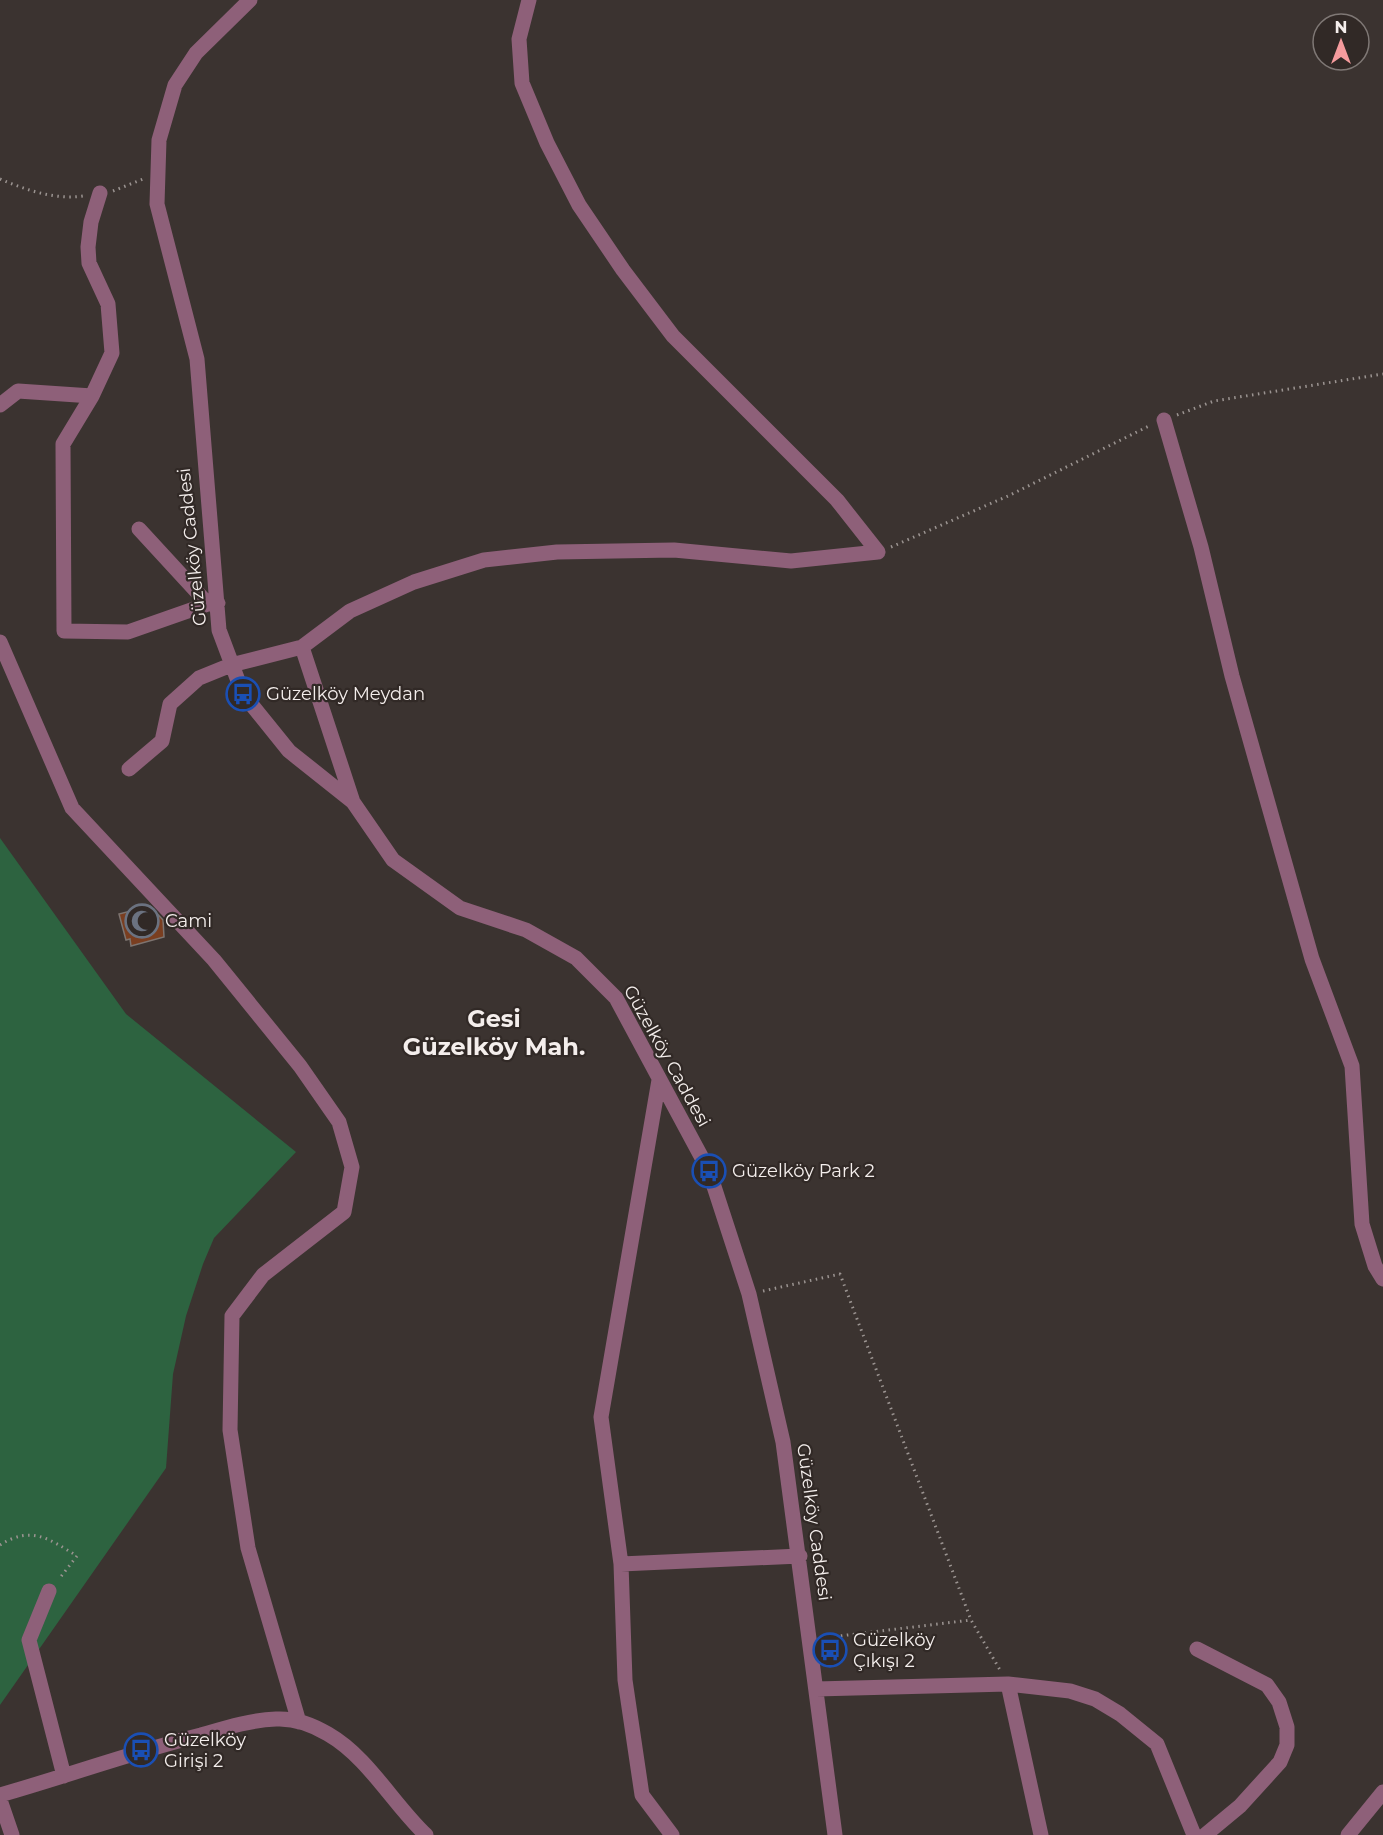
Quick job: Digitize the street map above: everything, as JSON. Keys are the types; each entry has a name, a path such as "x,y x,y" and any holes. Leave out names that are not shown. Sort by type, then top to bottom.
{"street":[{"name":"Güzelköy Caddesi","path":"250,0 196,52 175,84 159,141 157,204 197,359 213,604 219,630 243,694 289,751 353,802 393,860 460,908 526,930 576,957 616,998 709,1171 749,1294 783,1442 800,1556 835,1835"},
{"path":"529,0 519,39 522,83 547,143 579,205 623,270 673,336 837,500 878,552"},
{"path":"100,193 91,222 89,262 108,304 112,353 92,396 63,444 64,631 128,632 213,604 139,529"},
{"path":"0,405 18,391 92,396"},
{"path":"1164,420 1201,547 1232,676 1312,959 1352,1066 1362,1224 1375,1266 1383,1280"},
{"path":"129,769 162,741 170,704 199,678 231,665 302,647 350,611 414,582 484,560 557,552 674,550 791,561 878,552"},
{"path":"0,642 72,808 214,960 300,1066 339,1122 352,1167 344,1212 263,1275 232,1316 230,1430 248,1548 299,1722"},
{"path":"302,647 353,802"},
{"path":"659,1080 602,1417 621,1564 625,1680 642,1795 672,1835"},
{"path":"621,1564 800,1556"},
{"path":"49,1591 29,1640 64,1776"},
{"path":"1197,1649 1267,1685 1279,1702 1287,1727 1287,1745 1280,1762 1240,1806 1205,1835"},
{"path":"1008,1684 1041,1835"},
{"path":"816,1689 1008,1684 1070,1691 1095,1699 1134,1725 1157,1744 1194,1835"},
{"path":"0,1795 141,1750 252,1721 279,1719 299,1722 329,1734 359,1760 426,1835"},
{"path":"1348,1835 1383,1792"},
{"path":"0,1800 12,1835"}],"path":[{"path":"0,179 30,192 74,197 118,190 158,172"},
{"path":"878,552 1008,496 1134,431 1214,401 1383,374"},
{"path":"749,1294 840,1274 970,1620 1008,1684"},
{"path":"0,1545 12,1538 36,1535 47,1538 77,1556 49,1591"},
{"path":"810,1639 970,1620"}],"green space":[{"path":"0,838 126,1014 296,1152 214,1238 203,1264 186,1316 173,1374 166,1468 0,1705"}],"building":[{"name":"Cami","path":"150,906 163,920 164,937 131,946 130,939 126,940 119,914"}],"place":[{"name":"Güzelköy Meydan","path":"243,694"},
{"name":"Cami","path":"142,921"},
{"name":"Güzelköy Park 2","path":"709,1171"},
{"name":"Güzelköy Çıkışı 2","path":"830,1650"},
{"name":"Güzelköy Girişi 2","path":"141,1750"}],"district":[{"name":"Gesi Güzelköy Mah.","path":"494,1032"}]}
